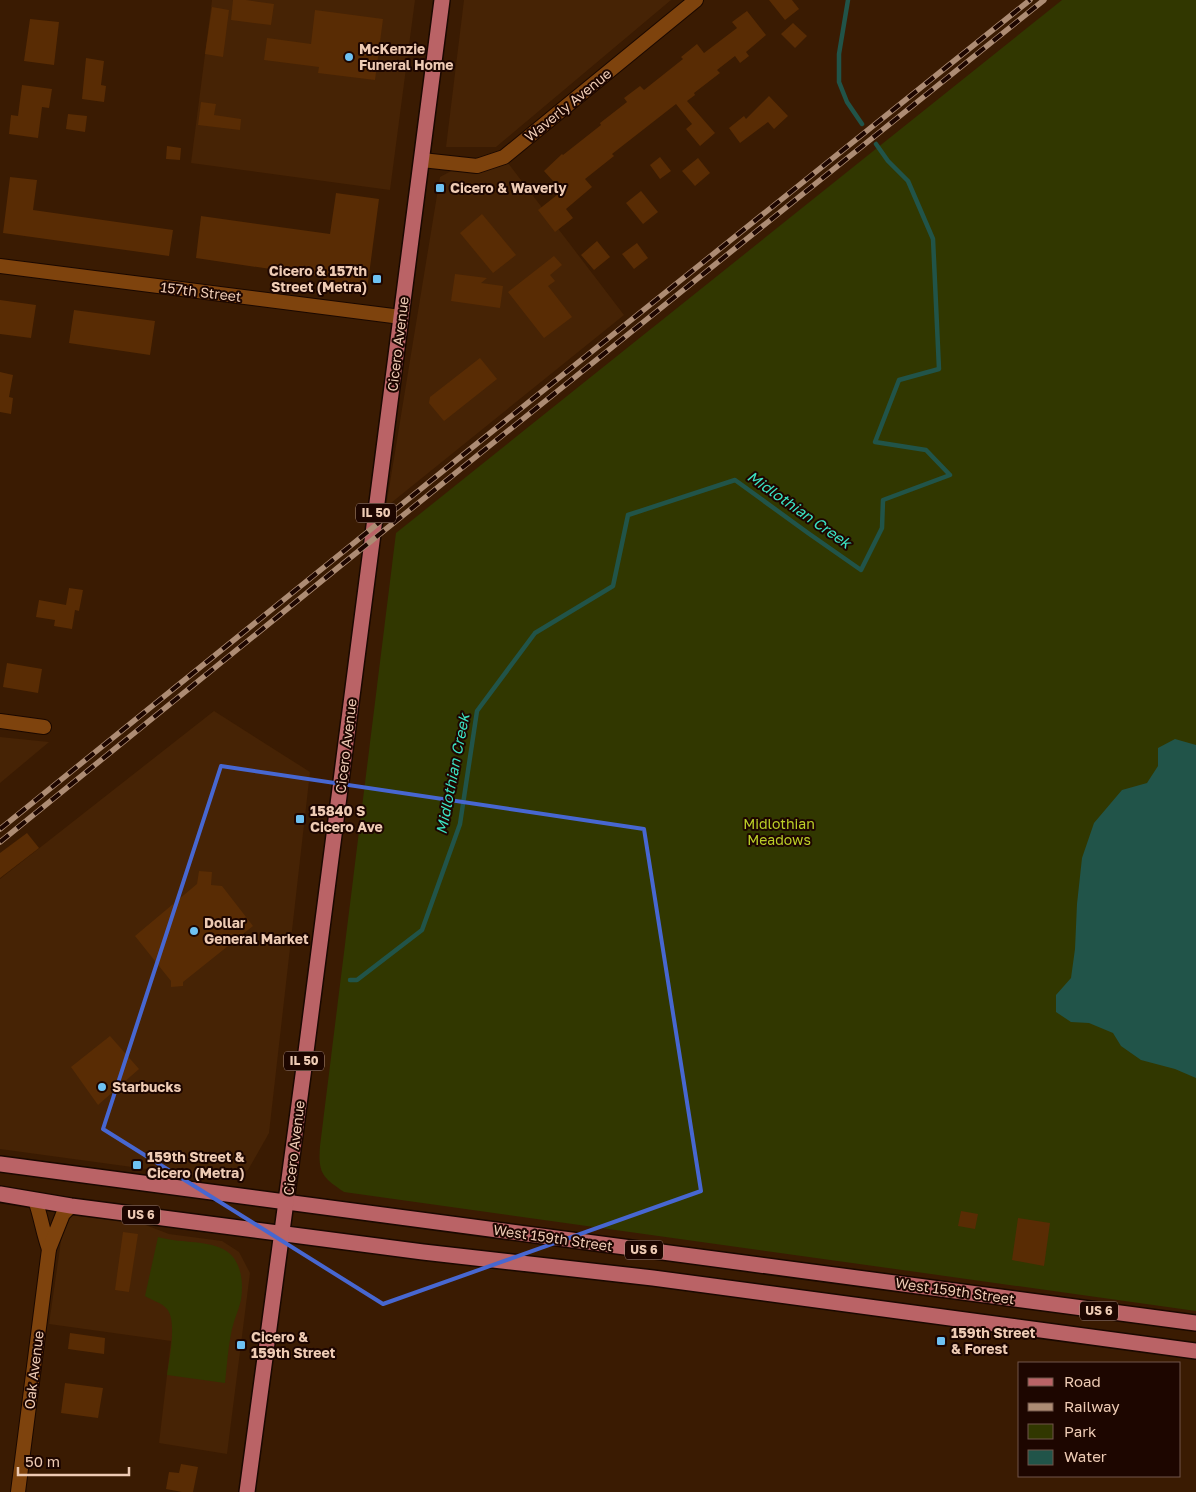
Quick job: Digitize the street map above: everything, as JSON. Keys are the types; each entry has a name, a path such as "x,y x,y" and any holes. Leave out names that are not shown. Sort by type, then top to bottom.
{"main road":[{"name":"Cicero Avenue","path":"247,1492 287,1202 442,0"},
{"name":"West 159th Street","path":"0,1164 1196,1323"},
{"name":"West 159th Street","path":"0,1194 71,1206 423,1252 653,1278 1196,1351"}],"street":[{"name":"Waverly Avenue","path":"422,160 477,166 504,158 696,0"},
{"name":"157th Street","path":"0,266 402,317"},
{"path":"0,722 44,727"},
{"name":"Oak Avenue","path":"35,1200 49,1249"},
{"name":"Oak Avenue","path":"18,1492 49,1249 62,1214 71,1206"}],"highlighted area":[{"path":"221,766 644,829 701,1191 383,1304 103,1129"}],"shaded area":[{"path":"212,0 415,0 390,190 191,163"},
{"path":"464,0 671,0 496,147 446,147"},
{"path":"508,163 624,315 386,507 440,177 453,170 486,170"},
{"path":"214,711 310,772 269,1133 248,1170 220,1179 0,1149 0,879"},
{"path":"0,737 49,742 0,783"},
{"path":"65,1213 140,1223 169,1234 222,1241 239,1252 250,1273 227,1454 159,1443 171,1341 49,1324"}],"green space":[{"name":"Midlothian Meadows","path":"1062,0 1196,0 1196,1311 344,1192 323,1174 320,1162 320,1146 396,533"},
{"path":"158,1237 216,1246 229,1253 237,1264 240,1271 242,1293 233,1325 225,1383 167,1375 172,1340 170,1313 164,1306 145,1296"}],"water":[{"path":"1175,739 1196,745 1196,1078 1175,1069 1141,1060 1121,1046 1113,1033 1089,1023 1071,1022 1056,1012 1056,995 1071,978 1082,858 1094,823 1122,790 1147,783 1158,766 1158,748"}],"building":[{"path":"233,0 274,4 271,25 231,20"},
{"path":"769,0 792,0 799,9 785,20"},
{"path":"212,7 229,10 223,57 205,54"},
{"name":"McKenzie Funeral Home","path":"315,10 383,19 375,80 318,73 319,67 264,60 267,38 311,44"},
{"path":"747,11 766,35 746,52 749,56 740,63 735,56 717,70 720,73 694,93 695,95 687,101 715,133 700,146 686,129 692,124 676,104 612,154 614,156 585,179 592,187 566,209 573,218 555,232 538,210 562,191 544,171 562,154 601,125 600,123 627,102 624,98 640,86 644,90 683,59 681,57 697,44 704,53 737,28 732,22"},
{"path":"30,19 59,22 54,65 24,61"},
{"path":"793,23 807,36 795,48 781,34"},
{"path":"86,58 104,61 101,85 106,86 104,102 82,99"},
{"path":"22,85 52,89 49,108 42,107 38,138 9,134 11,115 18,116"},
{"path":"769,96 788,116 774,129 768,122 740,143 729,128 744,116 746,119"},
{"path":"201,102 216,104 214,115 241,119 240,130 198,125"},
{"path":"68,114 87,116 85,132 66,129"},
{"path":"167,146 181,148 180,160 166,159"},
{"path":"660,157 671,171 660,179 650,165"},
{"path":"698,158 710,173 695,186 682,171"},
{"path":"10,177 37,180 33,210 173,230 169,256 3,233"},
{"path":"641,191 658,212 643,224 626,203"},
{"path":"336,193 379,199 367,290 323,283 324,277 196,258 201,216 330,234"},
{"path":"482,214 516,255 493,273 460,233"},
{"path":"597,241 610,257 594,270 581,255"},
{"path":"637,243 648,258 634,269 622,254"},
{"path":"554,256 562,265 550,275 555,281 548,286 572,317 544,338 508,292"},
{"path":"455,274 487,278 481,283 503,286 500,308 451,301"},
{"path":"0,300 36,305 31,338 0,334"},
{"path":"74,310 155,321 150,355 69,343"},
{"path":"480,358 497,379 444,421 429,403 430,397"},
{"path":"0,372 13,375 9,397 13,398 11,414 0,412"},
{"path":"69,588 83,590 79,611 75,610 72,629 54,626 55,620 36,617 39,600 66,605"},
{"path":"7,663 42,669 38,693 3,687"},
{"path":"27,833 39,848 0,878 0,853"},
{"name":"Dollar General Market","path":"199,871 212,872 211,885 222,886 253,926 183,982 183,986 171,987 171,981 135,936 197,884"},
{"name":"Starbucks","path":"110,1036 139,1069 98,1105 71,1067"},
{"path":"961,1211 978,1214 975,1229 958,1226"},
{"path":"1018,1218 1050,1223 1044,1266 1012,1260"},
{"path":"123,1232 138,1234 129,1292 115,1290"},
{"path":"70,1333 105,1338 104,1354 68,1349"},
{"path":"65,1383 103,1388 98,1418 61,1413"},
{"path":"181,1464 198,1467 193,1492 166,1489 169,1472 179,1473"}],"waterway":[{"name":"Midlothian Creek","path":"848,0 839,54 839,82 847,102 862,124"},
{"name":"Midlothian Creek","path":"350,980 357,980 422,930 460,824 477,711 535,633 613,586 628,515 735,480 861,570 882,528 883,500 950,475 926,450 875,442 899,380 939,369 933,239 908,181 888,161 876,144"}],"railway":[{"path":"0,829 1030,0"},
{"path":"0,842 1044,0"}],"place":[{"name":"McKenzie Funeral Home","path":"349,57"},
{"name":"Cicero & Waverly","path":"440,188"},
{"name":"Cicero & 157th Street (Metra)","path":"377,279"},
{"name":"15840 S Cicero Ave","path":"300,819"},
{"name":"Dollar General Market","path":"194,931"},
{"name":"Starbucks","path":"102,1087"},
{"name":"159th Street & Cicero (Metra)","path":"137,1165"},
{"name":"159th Street & Forest","path":"941,1341"},
{"name":"Cicero & 159th Street","path":"241,1345"}]}
